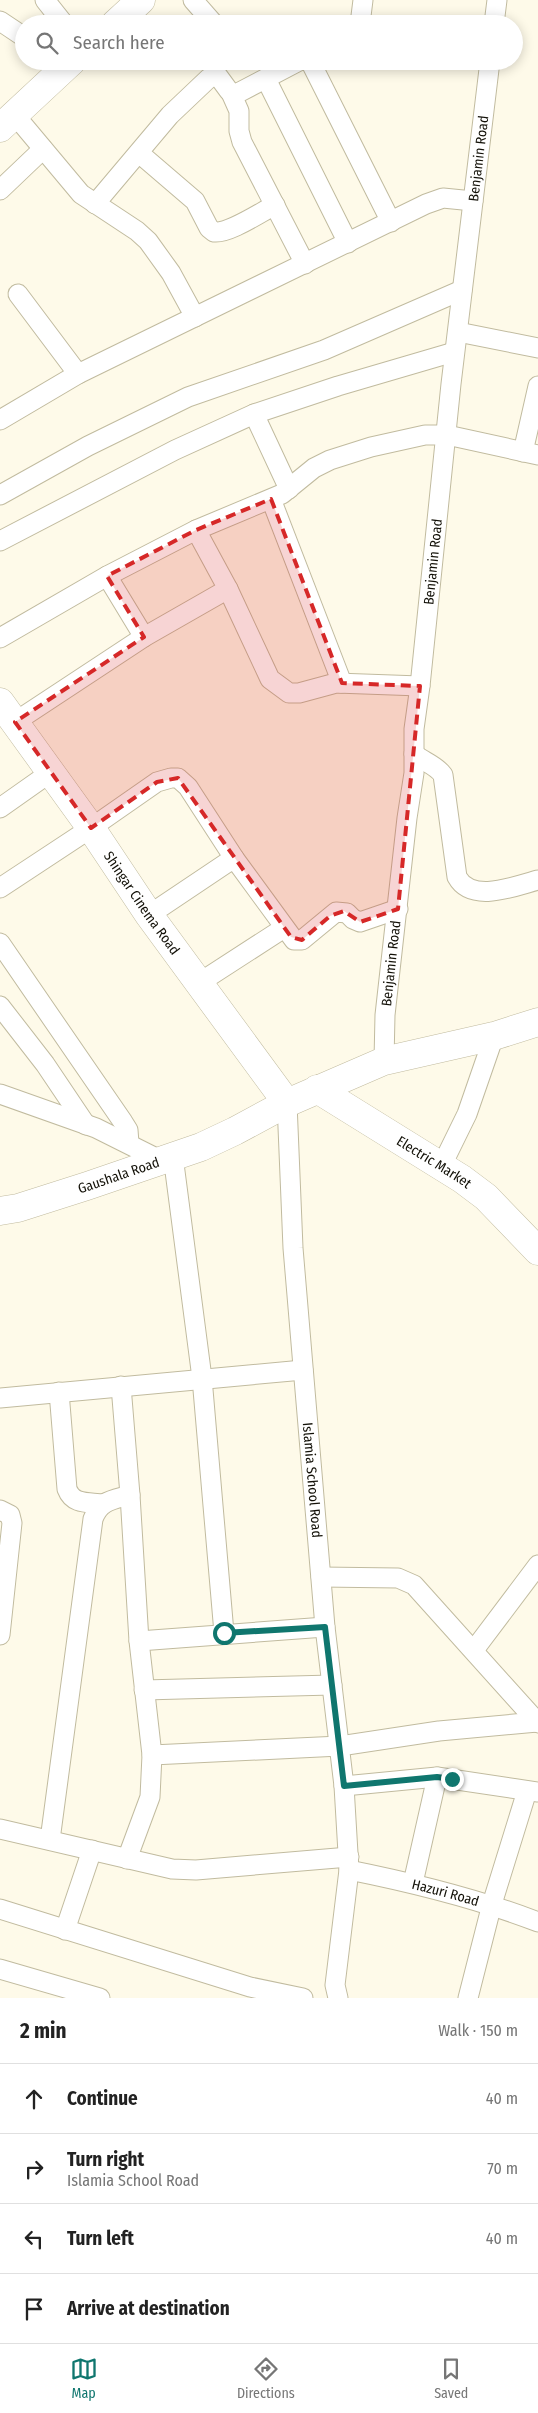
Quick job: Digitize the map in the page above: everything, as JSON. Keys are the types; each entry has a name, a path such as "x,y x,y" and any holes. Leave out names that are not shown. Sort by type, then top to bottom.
{"street":[{"path":"45,0 57,15"},
{"path":"125,15 141,0"},
{"path":"193,0 206,15"},
{"path":"361,15 362,0"},
{"path":"495,15 497,0"},
{"path":"0,20 15,30"},
{"path":"60,70 7,121 43,149 81,194 137,231 148,241 171,273 195,317"},
{"path":"95,204 170,115 209,78 211,70"},
{"path":"213,70 231,93 239,111 239,131 242,142 305,264"},
{"path":"231,93 239,93 282,70"},
{"path":"315,70 391,222"},
{"name":"Benjamin Road","path":"384,1061 385,1015 407,818 414,773 414,729 447,435 454,352 458,332 489,70"},
{"path":"266,79 348,243"},
{"path":"0,190 43,149"},
{"path":"139,153 195,201 209,228 214,232 222,232 275,205"},
{"path":"0,420 78,374 436,199 450,198 473,201"},
{"path":"0,496 88,446 188,397 324,350 462,290"},
{"path":"18,294 78,374"},
{"path":"458,332 538,348"},
{"path":"0,541 175,450 254,414 338,386 454,352"},
{"path":"0,638 107,576 196,530 271,499 289,489 314,468 330,460 406,438 425,435 447,435 531,453 538,386"},
{"path":"254,414 289,489"},
{"path":"271,499 342,682"},
{"path":"196,530 228,589 270,679 278,687 289,693 299,693 342,682 420,686"},
{"path":"107,576 144,637"},
{"path":"7,712 228,589"},
{"name":"Shingar Cinema Road","path":"7,712 91,828 149,915 287,1102"},
{"path":"414,754 423,761 439,768 443,775 457,877 461,883 480,893 538,880"},
{"path":"0,808 51,772"},
{"path":"0,888 157,782 178,778 188,787 234,858 294,940 302,940 336,912 347,913 353,919 360,922 398,910"},
{"path":"149,915 234,858"},
{"path":"199,983 284,928"},
{"path":"0,943 124,1122 128,1130 129,1143"},
{"path":"0,1006 45,1064 86,1125"},
{"name":"Gaushala Road","path":"0,1211 18,1208 201,1147 235,1131 287,1102 384,1061 494,1036 538,1022"},
{"path":"441,1167 467,1114 494,1036"},
{"name":"Electric Market","path":"317,1089 486,1197 538,1251"},
{"path":"0,1094 86,1125 167,1158 202,1378 224,1633"},
{"name":"Islamia School Road","path":"287,1102 293,1248 325,1627 340,1746 349,1864 335,1985 338,1998"},
{"path":"0,1398 303,1370"},
{"path":"121,1386 130,1495 138,1640 152,1755 150,1797 127,1859"},
{"path":"59,1392 67,1490 70,1496 79,1501 102,1504 130,1495"},
{"path":"50,1840 91,1527 96,1511 102,1504"},
{"path":"0,1510 10,1515 12,1529 0,1634"},
{"path":"474,1650 538,1565"},
{"path":"321,1577 398,1578 407,1580 425,1595 538,1723"},
{"path":"138,1640 325,1627"},
{"path":"144,1690 332,1685"},
{"path":"152,1755 340,1746 439,1731 538,1723"},
{"path":"344,1786 437,1777 532,1791 492,1904 468,1998"},
{"path":"413,1883 437,1777"},
{"name":"Hazuri Road","path":"0,1829 172,1870 349,1864 492,1904 538,1922"},
{"path":"65,1930 92,1850"},
{"path":"0,1909 248,1992 303,1998"},
{"path":"0,1969 98,1998"}],"highlighted area":[{"path":"271,499 342,683 420,686 398,909 360,922 344,911 330,916 302,940 291,937 178,778 157,782 91,828 15,722 144,637 107,576 196,530"}],"route":[{"path":"224,1633 325,1627 344,1786 437,1777 452,1779"}]}
